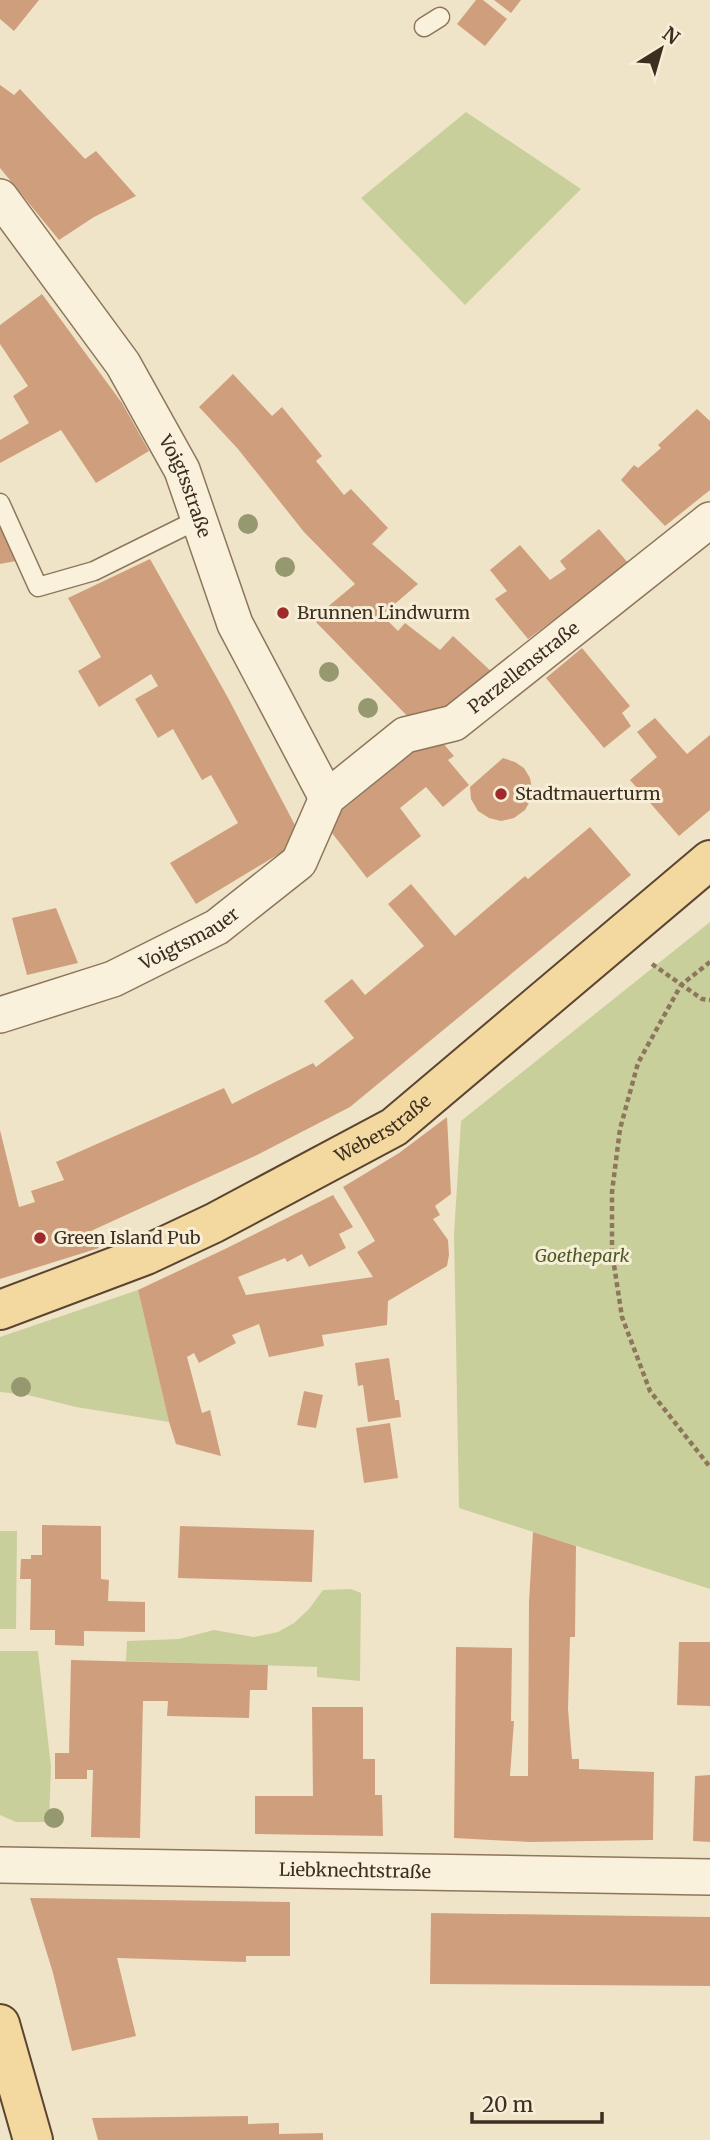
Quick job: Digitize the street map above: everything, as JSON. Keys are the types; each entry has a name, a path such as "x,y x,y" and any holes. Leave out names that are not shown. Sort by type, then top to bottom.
{"main road":[{"name":"Weberstraße","path":"0,1310 146,1255 214,1223 394,1127 710,860"},
{"path":"0,2024 33,2140"}],"street":[{"name":"Voigtsstraße","path":"0,197 123,364 182,470 235,624 327,798"},
{"name":"Parzellenstraße","path":"327,798 405,735 454,723 710,520"},
{"name":"Voigtsmauer","path":"0,1014 113,979 217,927 299,862 327,798"},
{"name":"Liebknechtstraße","path":"0,1865 710,1877"}],"lane":[{"path":"424,27 440,17"},
{"path":"0,503 38,587 94,571 199,519"}],"path":[{"path":"618,939 702,999 710,1000"},
{"path":"710,962 681,985 638,1063 620,1129 612,1192 612,1252 622,1317 650,1391 710,1467"}],"green space":[{"path":"466,112 581,189 465,305 361,198"},
{"name":"Goethepark","path":"710,922 710,1589 459,1508 454,1234 461,1121"},
{"path":"138,1290 169,1422 0,1392 0,1337"},
{"path":"0,1531 17,1531 16,1629 0,1629"},
{"path":"351,1589 361,1593 360,1681 317,1677 317,1667 126,1661 127,1641 179,1639 214,1630 254,1637 278,1632 294,1623 309,1609 323,1590"},
{"path":"0,1651 38,1651 51,1767 49,1822 16,1822 0,1815"}],"building":[{"path":"0,0 39,0 14,31 0,19"},
{"path":"476,0 483,0 507,19 485,46 457,24"},
{"path":"494,0 521,0 511,13"},
{"path":"0,85 14,95 20,89 85,159 96,151 136,196 94,217 59,240 0,168"},
{"path":"42,294 122,403 149,451 96,483 61,430 0,463 0,440 29,423 13,396 28,386 0,344 0,325"},
{"path":"233,374 272,416 282,407 322,456 316,461 344,495 351,489 388,528 372,544 418,584 382,615 398,631 405,623 440,650 453,636 493,673 429,722 414,723 313,619 355,584 304,532 238,449 199,407"},
{"path":"697,409 710,421 710,490 665,526 621,480 634,465 638,468 661,448 658,445"},
{"path":"0,524 16,561 0,564"},
{"path":"599,529 629,564 590,598 528,639 495,599 507,591 490,570 520,545 550,580 566,569 560,561"},
{"path":"150,559 296,827 289,848 196,904 170,863 238,823 211,775 202,780 173,729 158,738 135,699 158,686 151,674 99,707 78,671 101,657 68,598"},
{"path":"582,648 630,706 622,713 631,726 604,748 546,678"},
{"path":"655,718 687,754 710,735 710,810 679,836 630,780 657,757 637,732"},
{"path":"435,734 454,756 448,760 469,785 443,807 426,787 400,808 421,836 367,878 332,833 334,817"},
{"name":"Stadtmauerturm","path":"503,758 524,768 532,789 525,810 514,818 501,821 478,811 471,799 470,787"},
{"path":"590,827 631,875 350,1107 257,1155 91,1231 99,1248 0,1279 0,1130 19,1207 35,1202 31,1191 64,1180 56,1162 224,1088 232,1104 313,1063 316,1067 354,1038 324,1001 352,979 365,995 424,946 388,904 411,884 455,936 525,876 528,879"},
{"path":"56,908 78,963 27,975 12,918"},
{"path":"447,1117 451,1194 435,1206 440,1215 433,1219 448,1240 447,1266 388,1301 387,1325 322,1335 324,1346 269,1357 259,1324 232,1335 236,1343 199,1363 194,1353 187,1357 202,1413 210,1410 221,1456 176,1444 138,1290 333,1195 353,1227 339,1234 346,1248 309,1267 302,1254 287,1262 285,1258 238,1277 246,1295 373,1277 357,1252 375,1241 343,1187 399,1153"},
{"path":"389,1358 395,1400 399,1400 401,1417 368,1422 363,1385 358,1386 355,1363"},
{"path":"304,1391 323,1395 316,1428 297,1425"},
{"path":"390,1423 398,1478 364,1483 356,1428"},
{"path":"42,1525 101,1526 101,1579 109,1580 108,1601 145,1602 145,1632 84,1631 84,1646 55,1645 55,1630 30,1630 31,1579 20,1579 21,1559 42,1555"},
{"path":"180,1526 314,1530 312,1582 178,1578"},
{"path":"533,1532 576,1546 575,1637 570,1637 568,1709 572,1759 579,1759 579,1769 654,1772 653,1840 530,1842 454,1838 456,1647 512,1648 511,1721 514,1721 510,1776 528,1776 529,1602"},
{"path":"679,1642 710,1642 710,1706 677,1705"},
{"path":"71,1660 268,1665 267,1690 250,1690 249,1718 167,1716 168,1701 143,1701 140,1838 91,1837 93,1770 87,1770 87,1779 55,1779 55,1753 69,1753"},
{"path":"312,1707 363,1707 363,1759 375,1759 375,1795 382,1795 383,1836 255,1834 255,1796 313,1796"},
{"path":"710,1775 710,1842 693,1841 695,1776"},
{"path":"30,1898 290,1902 290,1956 246,1956 246,1962 117,1958 136,2036 72,2051 53,1973"},
{"path":"431,1913 710,1917 710,1986 430,1984"},
{"path":"248,2116 248,2124 279,2123 279,2134 323,2133 323,2140 98,2140 92,2118"}],"place":[{"name":"Brunnen Lindwurm","path":"283,613"},
{"name":"Stadtmauerturm","path":"501,794"},
{"name":"Green Island Pub","path":"40,1238"}]}
